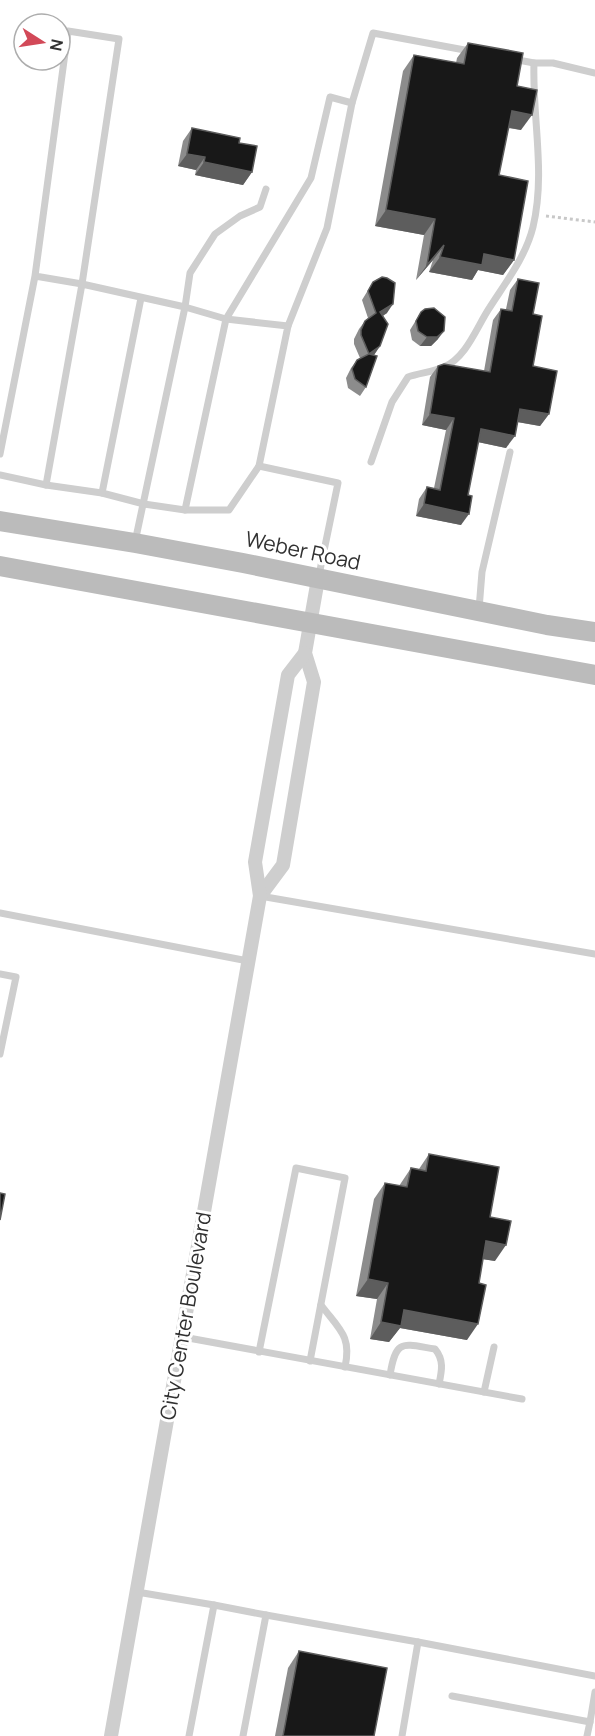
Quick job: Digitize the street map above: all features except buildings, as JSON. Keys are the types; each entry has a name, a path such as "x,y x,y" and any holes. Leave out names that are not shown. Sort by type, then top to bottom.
{"main road":[{"name":"Weber Road","path":"0,521 135,543 595,632"},
{"path":"0,567 595,675"}],"street":[{"path":"305,653 318,579"},
{"name":"City Center Boulevard","path":"260,896 283,865 315,682 305,653"},
{"name":"City Center Boulevard","path":"111,1736 260,896 255,862 288,675 305,653"}],"lane":[{"path":"0,454 35,276 68,31 119,39 82,284 46,485"},
{"path":"0,475 46,485 102,493 144,504 185,510 230,510 259,466 288,326 327,228 352,103 372,33 477,52"},
{"path":"500,56 534,63 553,63 595,73"},
{"path":"371,462 392,402 408,377 444,367 468,346 519,261 533,228 538,192 534,63"},
{"path":"185,510 226,319 311,178 330,97 352,103"},
{"path":"135,543 185,307 190,273 215,234 240,216 260,207 266,189"},
{"path":"35,276 185,307 226,319 288,326"},
{"path":"102,493 141,298"},
{"path":"479,611 483,572 510,452"},
{"path":"259,466 338,483 318,579"},
{"path":"260,896 595,954"},
{"path":"0,913 248,961"},
{"path":"0,974 16,977 0,1054"},
{"path":"260,1352 296,1168 345,1178 310,1361"},
{"path":"321,1305 346,1338 348,1352 345,1367"},
{"path":"183,1337 522,1399"},
{"path":"390,1375 393,1356 397,1348 406,1345 435,1349 441,1356 443,1364 439,1384"},
{"path":"484,1392 494,1347"},
{"path":"137,1592 595,1676"},
{"path":"189,1736 214,1605"},
{"path":"243,1736 266,1615"},
{"path":"402,1736 418,1642"},
{"path":"587,1736 595,1692"},
{"path":"452,1696 590,1722"}],"path":[{"path":"534,214 595,222"}]}
